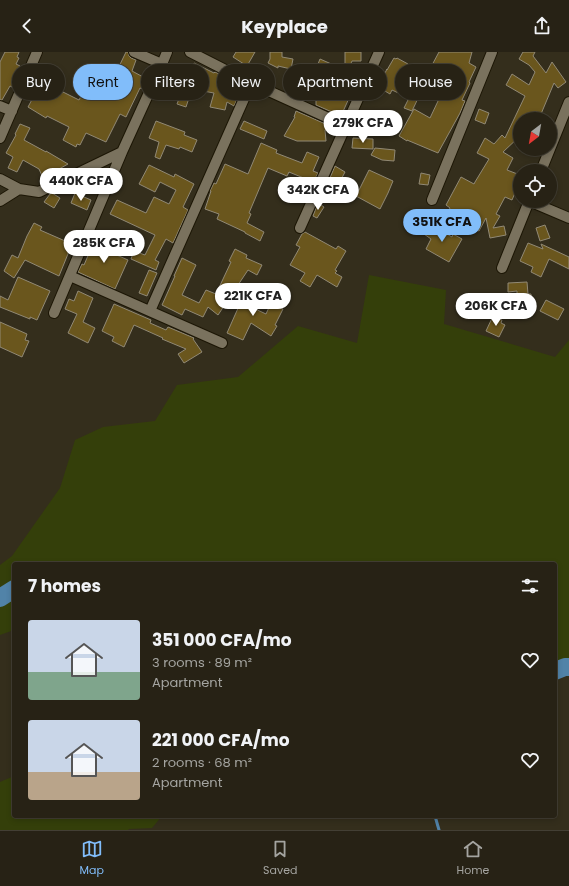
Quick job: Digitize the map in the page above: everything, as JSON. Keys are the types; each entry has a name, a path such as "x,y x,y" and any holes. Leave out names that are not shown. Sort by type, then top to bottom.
{"street":[{"path":"0,138 37,52"},
{"path":"134,52 162,64 166,52"},
{"path":"190,52 217,66"},
{"path":"300,228 379,52"},
{"path":"432,200 492,52"},
{"path":"275,94 346,126"},
{"path":"54,313 146,100"},
{"path":"150,311 243,100"},
{"path":"0,106 12,111"},
{"path":"544,164 568,107"},
{"path":"0,179 19,189 39,192 122,152"},
{"path":"0,201 19,189"},
{"path":"502,268 526,208"},
{"path":"545,208 569,218"},
{"path":"70,276 222,343"}],"green space":[{"path":"369,275 446,290 444,324 555,357 569,340 569,673 557,679 557,562 12,562 12,631 0,635 0,565 12,556 60,488 75,440 103,427 155,421 177,385 238,377 298,326 357,343"},
{"path":"12,777 12,818 160,818 152,828 128,830 0,830 0,782"}],"building":[{"path":"5,52 19,52 17,57 19,58 16,64 12,64 12,87 10,86 2,100 0,100 0,62"},
{"path":"126,52 128,52 131,58 136,60 133,68 133,64 120,64"},
{"path":"236,52 255,52 248,64 244,64 233,57"},
{"path":"270,52 282,52 282,57 293,59 292,64 283,64 283,67 278,66 278,68 275,66 275,64 268,63 270,59"},
{"path":"345,52 361,52 361,61 352,61 351,64 345,64"},
{"path":"439,52 472,52 469,63 476,67 466,92 466,64 433,64"},
{"path":"523,52 535,52 533,56 546,73 552,62 566,82 558,88 554,83 542,112 517,112 525,96 506,85 512,74 529,85 535,72 529,65 519,59"},
{"path":"394,58 408,64 395,64 395,91 392,90 390,94 387,92 387,70"},
{"path":"320,59 331,64 318,64"},
{"path":"209,70 217,73 217,100 237,100 234,106 227,102 225,110 210,107 214,93 209,92"},
{"path":"133,72 141,76 141,88 126,117 120,114 106,142 86,133 80,145 77,144 76,147 63,140 69,127 47,116 46,118 28,107 32,100 65,100 65,93 73,97 73,100 133,100"},
{"path":"179,100 188,100 186,107 177,104"},
{"path":"316,100 348,100 341,116 316,105"},
{"path":"408,100 417,100 412,111 404,108"},
{"path":"439,100 465,101 438,153 407,141 399,136 414,109 430,118"},
{"path":"479,109 489,113 485,124 475,120"},
{"path":"296,111 337,129 334,135 325,130 326,141 297,141 284,136 295,117"},
{"path":"156,121 185,132 184,135 197,140 192,152 180,147 179,149 166,145 160,159 155,157 159,142 149,138"},
{"path":"244,121 267,131 264,139 240,129"},
{"path":"513,121 513,143 503,152 513,158 507,170 513,172 513,198 512,200 505,197 496,214 500,216 493,228 504,226 506,235 490,238 486,218 479,231 452,218 453,215 448,212 450,208 446,205 461,177 474,184 489,159 477,153 485,138 494,144 502,135 505,138"},
{"path":"20,124 30,128 24,140 68,164 43,178 39,169 23,160 17,172 8,168 13,157 6,153"},
{"path":"353,138 373,139 373,149 352,148"},
{"path":"261,143 277,150 276,153 302,163 307,152 319,157 313,171 318,173 315,179 313,177 311,181 289,172 287,176 268,168 249,213 251,214 247,223 264,232 260,241 217,219 219,214 205,209 210,191 214,183 216,184 225,164 248,174"},
{"path":"375,148 395,150 394,161 382,160 371,155"},
{"path":"149,165 174,177 175,174 194,184 183,207 188,210 173,243 166,239 155,260 159,262 156,270 131,259 134,251 145,255 155,235 110,214 117,200 146,213 154,197 169,204 176,190 160,182 155,192 139,184"},
{"path":"335,166 345,172 336,189 327,185"},
{"path":"369,170 393,181 380,209 356,196"},
{"path":"421,173 430,175 428,185 419,184"},
{"path":"52,193 60,198 54,208 44,202"},
{"path":"75,193 91,200 87,210 71,203"},
{"path":"318,203 324,207 317,218 313,216"},
{"path":"34,223 42,227 40,230 72,244 59,276 25,260 14,278 4,271 12,255 18,258"},
{"path":"430,224 452,237 453,234 462,239 449,262 426,249 431,239 424,234"},
{"path":"545,225 550,238 540,241 536,228"},
{"path":"305,232 336,249 338,246 346,251 335,270 337,271 335,273 342,277 337,287 317,275 310,287 300,281 305,273 290,265 300,247 296,245 302,234"},
{"path":"110,233 117,238 109,251 128,260 115,289 78,272 82,264 84,265 93,244 100,247"},
{"path":"528,243 543,249 541,244 569,257 569,269 549,259 541,277 531,272 533,267 520,261"},
{"path":"235,249 247,255 246,258 262,265 257,275 248,270 218,315 208,307 203,317 185,309 182,315 162,305 182,258 196,265 182,295 199,303 206,290 216,294 231,262 229,261"},
{"path":"149,270 157,273 147,296 139,293"},
{"path":"18,277 50,291 37,320 30,317 30,319 0,307 0,296 8,300"},
{"path":"527,282 528,294 531,294 531,303 517,303 517,291 508,292 508,283"},
{"path":"247,288 258,295 251,307 266,314 271,303 283,309 275,325 277,326 271,336 251,323 243,340 227,333"},
{"path":"78,291 93,298 83,322 95,328 88,343 68,333 77,314 65,309 69,299 74,301"},
{"path":"546,300 564,309 558,320 540,311"},
{"path":"114,304 151,320 150,323 166,330 168,327 194,338 193,339 202,352 184,363 178,354 186,349 134,325 124,347 112,341 114,337 102,331"},
{"path":"493,316 502,320 501,323 505,325 499,337 486,331"},
{"path":"0,322 27,334 25,340 29,341 22,357 0,347"}],"waterway":[{"path":"0,598 12,590"},
{"path":"557,670 569,667"},
{"path":"436,818 439,830"}]}
